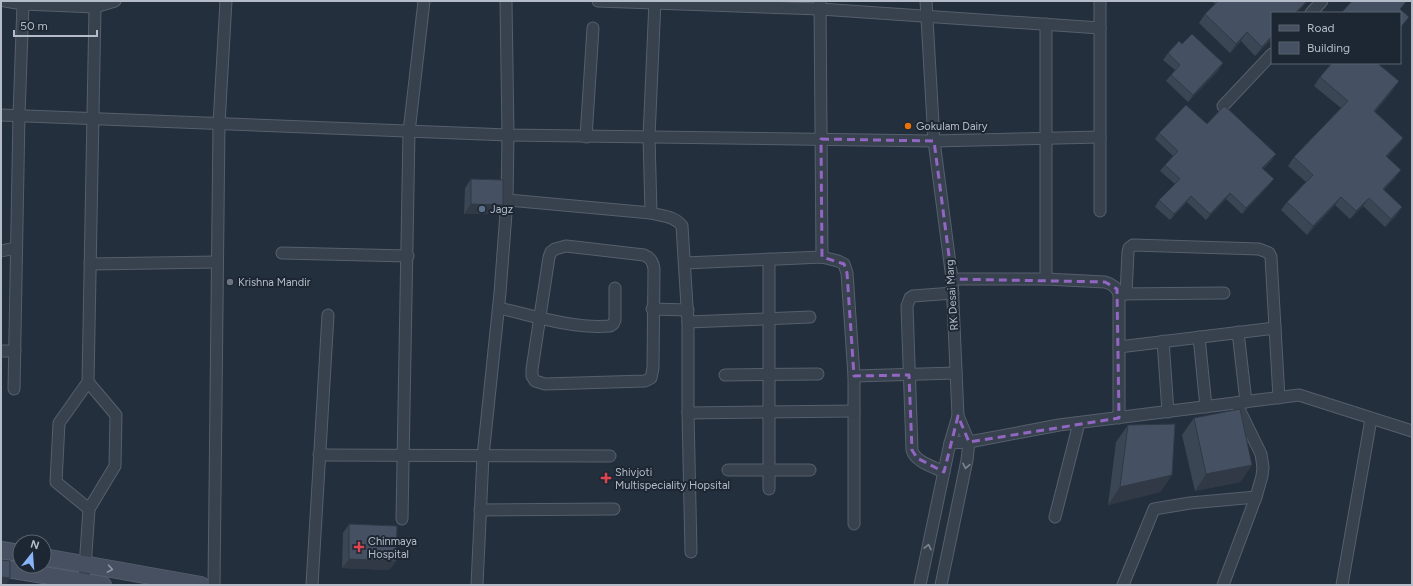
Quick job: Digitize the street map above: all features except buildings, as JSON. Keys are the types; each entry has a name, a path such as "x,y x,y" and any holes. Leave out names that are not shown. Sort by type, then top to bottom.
{"main road":[{"path":"1,550 12,552"},
{"path":"52,559 201,585"},
{"path":"1,568 103,585"}],"street":[{"path":"5,1 23,4 42,3 95,7 115,1"},
{"path":"214,585 219,124 226,1"},
{"path":"402,519 408,256 409,132 424,1"},
{"path":"476,585 483,456 507,200 508,135 506,1"},
{"path":"598,1 820,5 927,17 1100,28"},
{"name":"RK Desai Marg","path":"920,585 950,443 958,416 952,279 934,141 926,1"},
{"path":"1100,1 1100,212"},
{"path":"1312,12 1322,1"},
{"path":"651,213 650,137 655,2"},
{"path":"14,389 19,115 23,4"},
{"path":"820,5 822,257"},
{"path":"89,510 56,482 59,423 88,382 95,7"},
{"path":"1046,24 1046,279"},
{"path":"586,136 593,28"},
{"path":"1223,106 1271,55"},
{"path":"1,115 508,135 934,141 1100,137"},
{"path":"507,200 651,213 673,218 679,221 682,226 688,310 688,413 691,552"},
{"path":"1119,418 1119,347 1122,294 1128,252 1129,248 1133,245 1259,249 1269,253 1271,257 1280,398"},
{"path":"566,246 644,255 648,257 653,263 654,269 652,309 653,368 651,378 646,381 545,384 535,382 532,376 532,369 541,317 549,257 551,252 555,249 566,246"},
{"path":"1,251 16,248"},
{"path":"282,253 408,256"},
{"path":"685,263 822,257 838,260 844,264 854,376 854,524"},
{"path":"769,259 769,489"},
{"path":"90,264 217,262"},
{"path":"952,279 1046,279 1105,282 1111,284 1122,294 1224,293"},
{"path":"498,308 575,325 610,326 615,320 615,288"},
{"path":"944,472 917,458 913,454 909,375 908,301 913,296 953,292"},
{"path":"652,309 688,310"},
{"path":"312,585 328,315"},
{"path":"688,322 769,320 810,317"},
{"path":"1119,347 1275,328"},
{"path":"1223,585 1256,497 1262,476 1263,461 1241,402 1238,332"},
{"path":"1199,337 1206,407"},
{"path":"1163,341 1168,412"},
{"path":"1,351 15,350"},
{"path":"854,376 956,373"},
{"path":"725,375 818,374"},
{"path":"84,582 89,510 115,466 116,414 88,382"},
{"path":"950,443 969,442 1079,422 1299,395 1412,431"},
{"path":"688,413 854,411"},
{"path":"942,585 967,460 969,442 958,416"},
{"path":"1342,585 1371,419"},
{"path":"1055,517 1079,422"},
{"path":"320,455 610,456"},
{"path":"728,470 810,470"},
{"path":"1123,585 1154,509 1190,503 1256,497"},
{"path":"480,510 614,509"}],"highlighted area":[{"path":"821,139 934,141 952,279 1105,282 1117,289 1119,418 969,442 958,416 944,472 917,458 912,450 909,375 854,376 847,273 844,264 822,257"}],"place":[{"name":"Gokulam Dairy","path":"908,126"},
{"name":"Jagz","path":"482,209"},
{"name":"Krishna Mandir","path":"230,282"},
{"name":"Shivjoti Multispeciality Hopsital","path":"606,478"},
{"name":"Chinmaya Hospital","path":"359,547"}]}
